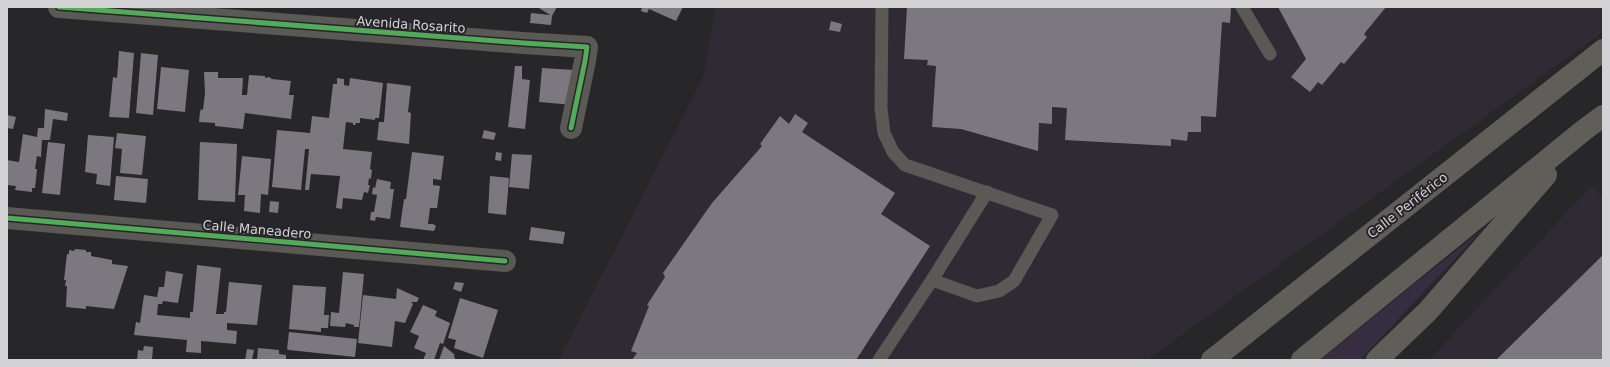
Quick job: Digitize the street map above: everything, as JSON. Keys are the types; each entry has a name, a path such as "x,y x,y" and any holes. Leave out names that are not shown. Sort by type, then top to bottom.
{"highway":[{"name":"Calle Periférico","path":"1212,360 1603,50"},
{"path":"1302,360 1603,116"},
{"path":"1377,360 1428,312 1584,130"}],"street":[{"name":"Avenida Rosarito","path":"59,7 587,47 586,61 571,128"},
{"name":"Calle Maneadero","path":"7,218 505,261"}],"lane":[{"path":"882,7 881,108 884,133 893,152 905,165 1052,215 1014,281 999,291 977,296 932,280"},
{"path":"1242,7 1270,54"},
{"path":"879,360 932,280 987,192"}],"shaded area":[{"path":"715,7 1603,7 1603,32 1147,360 559,360 704,74"},
{"path":"1592,185 1603,198 1603,360 1429,360"},
{"path":"1483,229 1360,360 1320,360"}],"building":[{"path":"539,7 557,7 552,16 551,25 530,23 531,13 550,15"},
{"path":"642,7 683,7 676,21 649,9 647,13 641,11"},
{"path":"907,7 1231,8 1230,23 1222,22 1216,117 1201,116 1201,132 1188,132 1187,141 1171,139 1171,146 1065,140 1067,108 1052,107 1052,124 1039,123 1038,151 961,129 932,127 936,66 927,65 928,60 904,59"},
{"path":"1278,7 1386,7 1364,34 1367,37 1344,64 1341,62 1322,85 1318,82 1310,92 1291,77 1306,59"},
{"path":"831,21 842,24 840,32 829,30"},
{"path":"119,51 134,53 129,118 109,117 113,77 117,78"},
{"path":"141,53 158,55 153,115 136,113"},
{"path":"515,66 522,66 522,79 530,80 525,129 508,127"},
{"path":"161,67 189,70 185,112 157,109"},
{"path":"542,68 574,70 573,105 539,102"},
{"path":"204,72 218,72 218,78 243,78 242,95 247,95 249,75 265,76 265,78 269,77 272,79 291,81 289,95 294,95 291,119 245,113 243,129 215,126 215,123 199,122 201,109 203,110 205,93"},
{"path":"337,78 344,79 344,85 349,86 350,78 383,83 379,118 375,118 375,120 360,118 360,123 356,123 355,125 353,125 353,123 346,122 343,149 372,152 370,169 372,170 371,179 369,178 368,185 370,185 368,193 364,192 362,200 343,198 342,209 336,208 340,176 311,174 309,190 305,190 309,149 305,149 301,190 272,187 277,130 310,133 312,116 329,118 333,84 337,84"},
{"path":"387,83 411,86 408,112 411,113 409,144 377,140 379,122 384,122"},
{"path":"45,109 68,113 67,121 53,119 50,140 42,140 41,157 37,156 35,188 32,188 32,192 15,190 16,186 7,185 7,160 19,162 23,134 37,137 38,128 44,128"},
{"path":"795,114 808,123 802,132 895,193 881,214 930,246 856,360 632,360 637,353 631,351 649,306 647,305 665,277 663,273 712,203 762,146 760,144 780,116 789,124"},
{"path":"7,115 16,117 13,129 7,128"},
{"path":"484,130 496,133 494,140 482,138"},
{"path":"117,133 146,136 142,175 120,173 122,149 115,148"},
{"path":"88,135 114,137 110,186 96,184 97,174 85,172"},
{"path":"48,142 65,144 60,195 42,193"},
{"path":"200,142 237,144 235,202 198,200"},
{"path":"412,152 444,156 441,180 433,179 433,185 440,186 437,208 430,208 428,224 433,224 436,226 434,231 400,227 404,199 406,199"},
{"path":"496,152 502,153 501,161 495,160"},
{"path":"512,154 532,155 529,189 509,187"},
{"path":"242,156 271,159 268,195 261,194 260,213 244,211 245,195 238,195"},
{"path":"116,176 148,179 146,203 114,200"},
{"path":"490,176 509,178 506,215 488,213"},
{"path":"377,179 391,182 390,189 394,189 390,219 376,217 375,221 370,220 371,212 374,212 377,195 372,194 373,187 375,188"},
{"path":"270,201 279,202 278,213 269,212"},
{"path":"531,227 565,232 563,244 529,240"},
{"path":"75,249 86,250 86,252 91,252 91,256 112,260 112,264 128,266 114,309 86,306 86,309 66,307 67,286 65,286 66,280 64,280 67,254 69,254 69,250 74,251"},
{"path":"1603,255 1603,360 1496,360"},
{"path":"197,265 221,268 216,314 224,314 224,312 226,312 229,282 262,285 257,325 227,323 227,330 237,331 236,344 201,341 201,353 186,352 187,340 134,335 136,322 140,323 144,295 157,297 159,287 164,287 166,271 183,274 178,303 163,301 162,304 158,304 157,315 190,318 190,312 193,312"},
{"path":"343,272 364,274 359,327 354,327 354,325 346,323 345,327 330,326 331,312 339,313"},
{"path":"455,282 464,283 461,292 453,289"},
{"path":"293,285 326,287 324,315 329,315 328,328 321,328 321,332 289,329"},
{"path":"397,288 419,298 417,302 411,302 413,304 405,323 395,321 392,347 358,343 363,295 396,299"},
{"path":"460,298 498,310 483,358 454,348 456,340 448,338"},
{"path":"423,305 437,311 435,316 450,323 443,344 440,343 434,360 423,360 426,353 414,348 419,336 410,332"},
{"path":"289,332 357,339 355,357 289,350 287,349"},
{"path":"144,346 153,347 152,360 137,360 138,350 143,351"},
{"path":"444,346 454,354 455,360 439,360"},
{"path":"258,348 279,350 279,354 286,355 286,360 257,360"},
{"path":"247,349 254,350 252,360 245,360"}],"cycle path":[{"path":"59,7 587,47 571,128"},
{"path":"7,218 505,261"}]}
